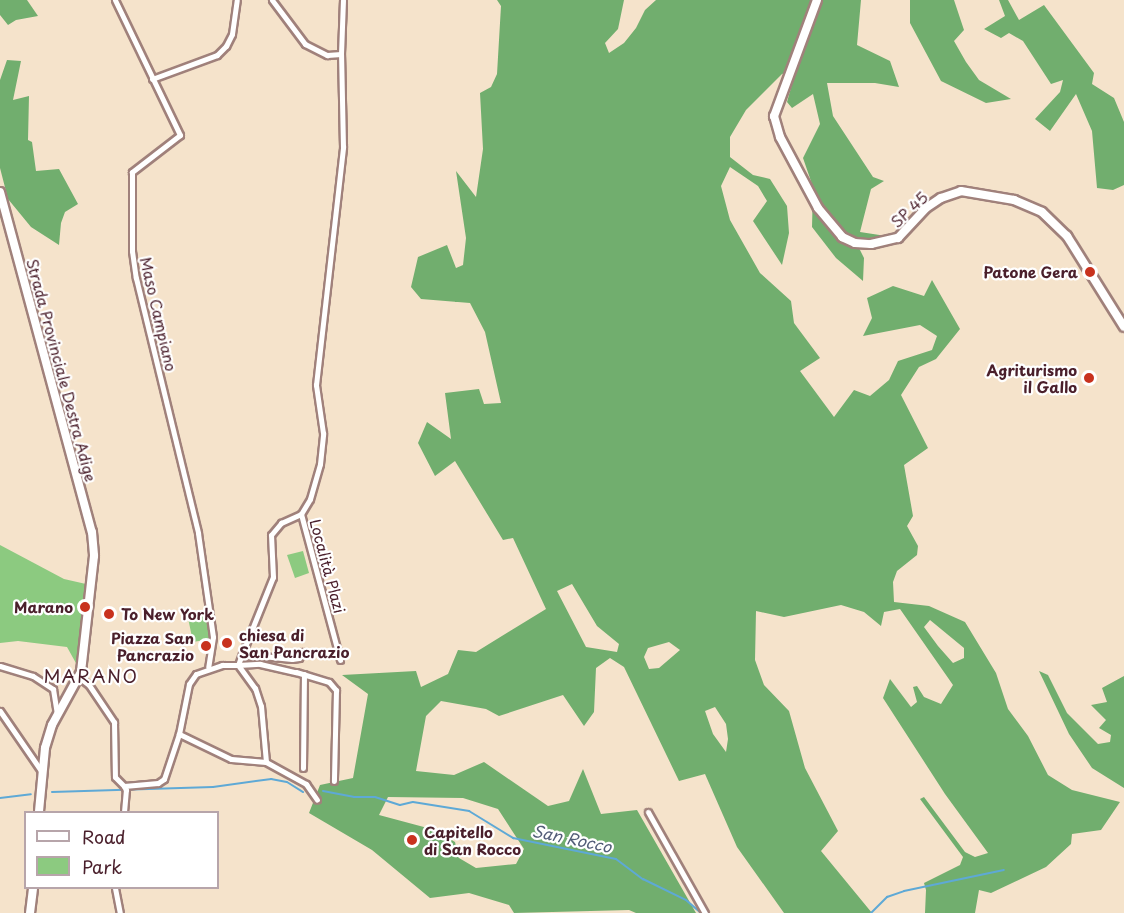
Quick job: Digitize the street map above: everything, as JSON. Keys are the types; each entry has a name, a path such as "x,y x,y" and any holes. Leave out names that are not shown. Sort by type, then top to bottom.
{"main road":[{"name":"SP 45","path":"817,0 774,116 780,136 818,208 842,237 855,243 871,244 898,238 926,208 941,198 962,191 1014,200 1042,212 1067,236 1124,327"},
{"name":"Strada Provinciale Destra Adige","path":"0,192 92,532 94,556 80,678"},
{"path":"39,811 45,748 57,713 80,678"},
{"path":"30,913 33,889"}],"street":[{"name":"Maso Campiano","path":"115,0 180,135 132,172 132,252 136,278 198,533 213,637 208,667"},
{"path":"152,79 217,55 226,46 232,34 237,0"},
{"path":"272,0 305,44 327,55 341,54"},
{"path":"238,665 273,577 271,535 281,523 301,514 320,464 323,433 315,385 344,147 341,54 343,0"},
{"name":"Località Plazi","path":"301,514 340,660"},
{"path":"242,654 299,658 302,652"},
{"path":"126,791 158,783 164,778 179,734 189,684 195,674 208,667 238,665 260,664 330,682 336,690 334,781"},
{"path":"238,665 255,688 261,706 266,762"},
{"path":"0,666 33,676 48,685 56,695 57,713"},
{"path":"303,768 304,674"},
{"path":"80,678 90,685 114,722 115,777 126,791 124,811"},
{"path":"0,711 42,773"},
{"path":"179,734 231,759 266,762 306,784 317,800"},
{"path":"648,812 705,913"},
{"path":"115,889 120,913"}],"green space":[{"path":"0,0 27,0 38,16 16,20 8,25 0,15"},
{"path":"497,0 624,0 618,29 605,43 609,53 624,43 636,28 645,10 656,0 861,0 857,45 890,61 899,87 875,83 827,83 833,116 873,177 884,181 871,189 860,232 886,236 855,240 864,258 863,281 836,258 812,227 813,187 803,158 820,124 813,94 792,108 787,102 796,70 782,74 746,110 730,137 730,157 753,175 770,179 787,206 789,233 782,265 753,221 767,201 758,186 730,167 721,186 730,220 760,273 791,301 794,323 820,358 800,371 834,417 854,390 870,396 889,380 898,361 932,350 937,336 920,325 863,336 872,318 867,298 893,286 924,296 932,280 960,329 936,359 919,367 901,395 928,448 904,465 913,516 907,526 918,546 917,555 897,571 893,582 894,602 929,606 965,622 996,673 1008,709 1028,736 1048,775 1072,790 1120,802 1101,830 1072,834 1071,844 1046,867 991,893 979,890 975,913 925,913 924,883 960,865 963,857 920,799 924,797 965,852 975,857 988,853 945,794 883,698 890,679 911,707 917,702 913,687 917,686 924,697 941,704 953,685 900,609 884,612 881,626 864,612 841,605 784,617 756,611 755,660 764,685 789,711 805,768 838,831 821,851 872,913 784,913 737,847 705,774 679,781 624,667 610,658 596,668 594,712 584,726 563,695 499,716 486,709 441,701 426,716 416,771 454,775 484,762 548,806 569,801 583,769 601,814 637,810 696,913 636,913 629,910 514,913 509,905 469,893 430,898 372,850 309,813 320,785 353,778 368,694 342,675 416,671 421,687 448,674 458,650 476,652 546,609 513,538 503,540 455,461 435,476 418,443 427,422 451,439 445,393 479,389 484,404 501,403 485,332 470,303 421,299 411,287 418,257 447,245 456,268 463,265 466,238 456,171 476,197 483,149 480,93 491,87 497,74 501,6","holes":["572,584 597,626 619,644 617,652 586,647 557,591","930,620 964,648 964,658 953,663 924,627","669,642 680,650 659,668 649,669 644,657 648,648","715,707 726,724 728,739 726,752 713,734 705,711","388,797 463,798 498,809 524,849 516,864 476,868 459,858 455,842 435,830 379,815"]},
{"path":"910,0 954,0 964,30 954,41 966,62 979,80 1011,99 986,103 941,81 910,23"},
{"path":"999,0 1008,0 1019,20 1044,5 1094,73 1092,84 1114,98 1124,122 1124,185 1113,190 1097,188 1092,131 1076,94 1050,131 1035,119 1060,92 1063,80 1051,84 1023,41 1009,33 1001,38 984,29 1005,16"},
{"path":"7,60 21,61 13,100 29,96 28,140 32,142 36,171 59,169 78,204 65,212 61,223 59,245 31,227 8,199 0,168 0,80"},
{"path":"0,545 64,579 86,584 80,659 77,665 67,647 18,641 0,643"},
{"path":"303,551 309,573 295,578 287,555"},
{"path":"206,615 210,639 193,642 188,618"},
{"path":"1039,671 1048,675 1067,713 1098,744 1110,742 1111,735 1099,728 1106,720 1091,705 1107,702 1102,688 1124,676 1124,788 1092,768 1069,734"}],"waterway":[{"name":"San Rocco","path":"52,792 213,787 271,779 287,782 303,792"},
{"name":"San Rocco","path":"323,791 354,797 375,797 400,805 413,802 469,811 513,838 616,859 643,879 686,900 701,913"},
{"path":"0,798 31,794"},
{"name":"San Rocco","path":"871,913 887,897 904,891 1004,870"}],"place":[{"name":"Patone Gera","path":"1090,272"},
{"name":"Agriturismo il Gallo","path":"1089,378"},
{"name":"Marano","path":"85,607"},
{"name":"To New York","path":"109,614"},
{"name":"chiesa di San Pancrazio","path":"227,643"},
{"name":"Piazza San Pancrazio","path":"206,646"},
{"name":"Capitello di San Rocco","path":"412,840"}],"district":[{"name":"MARANO","path":"91,676"}]}
